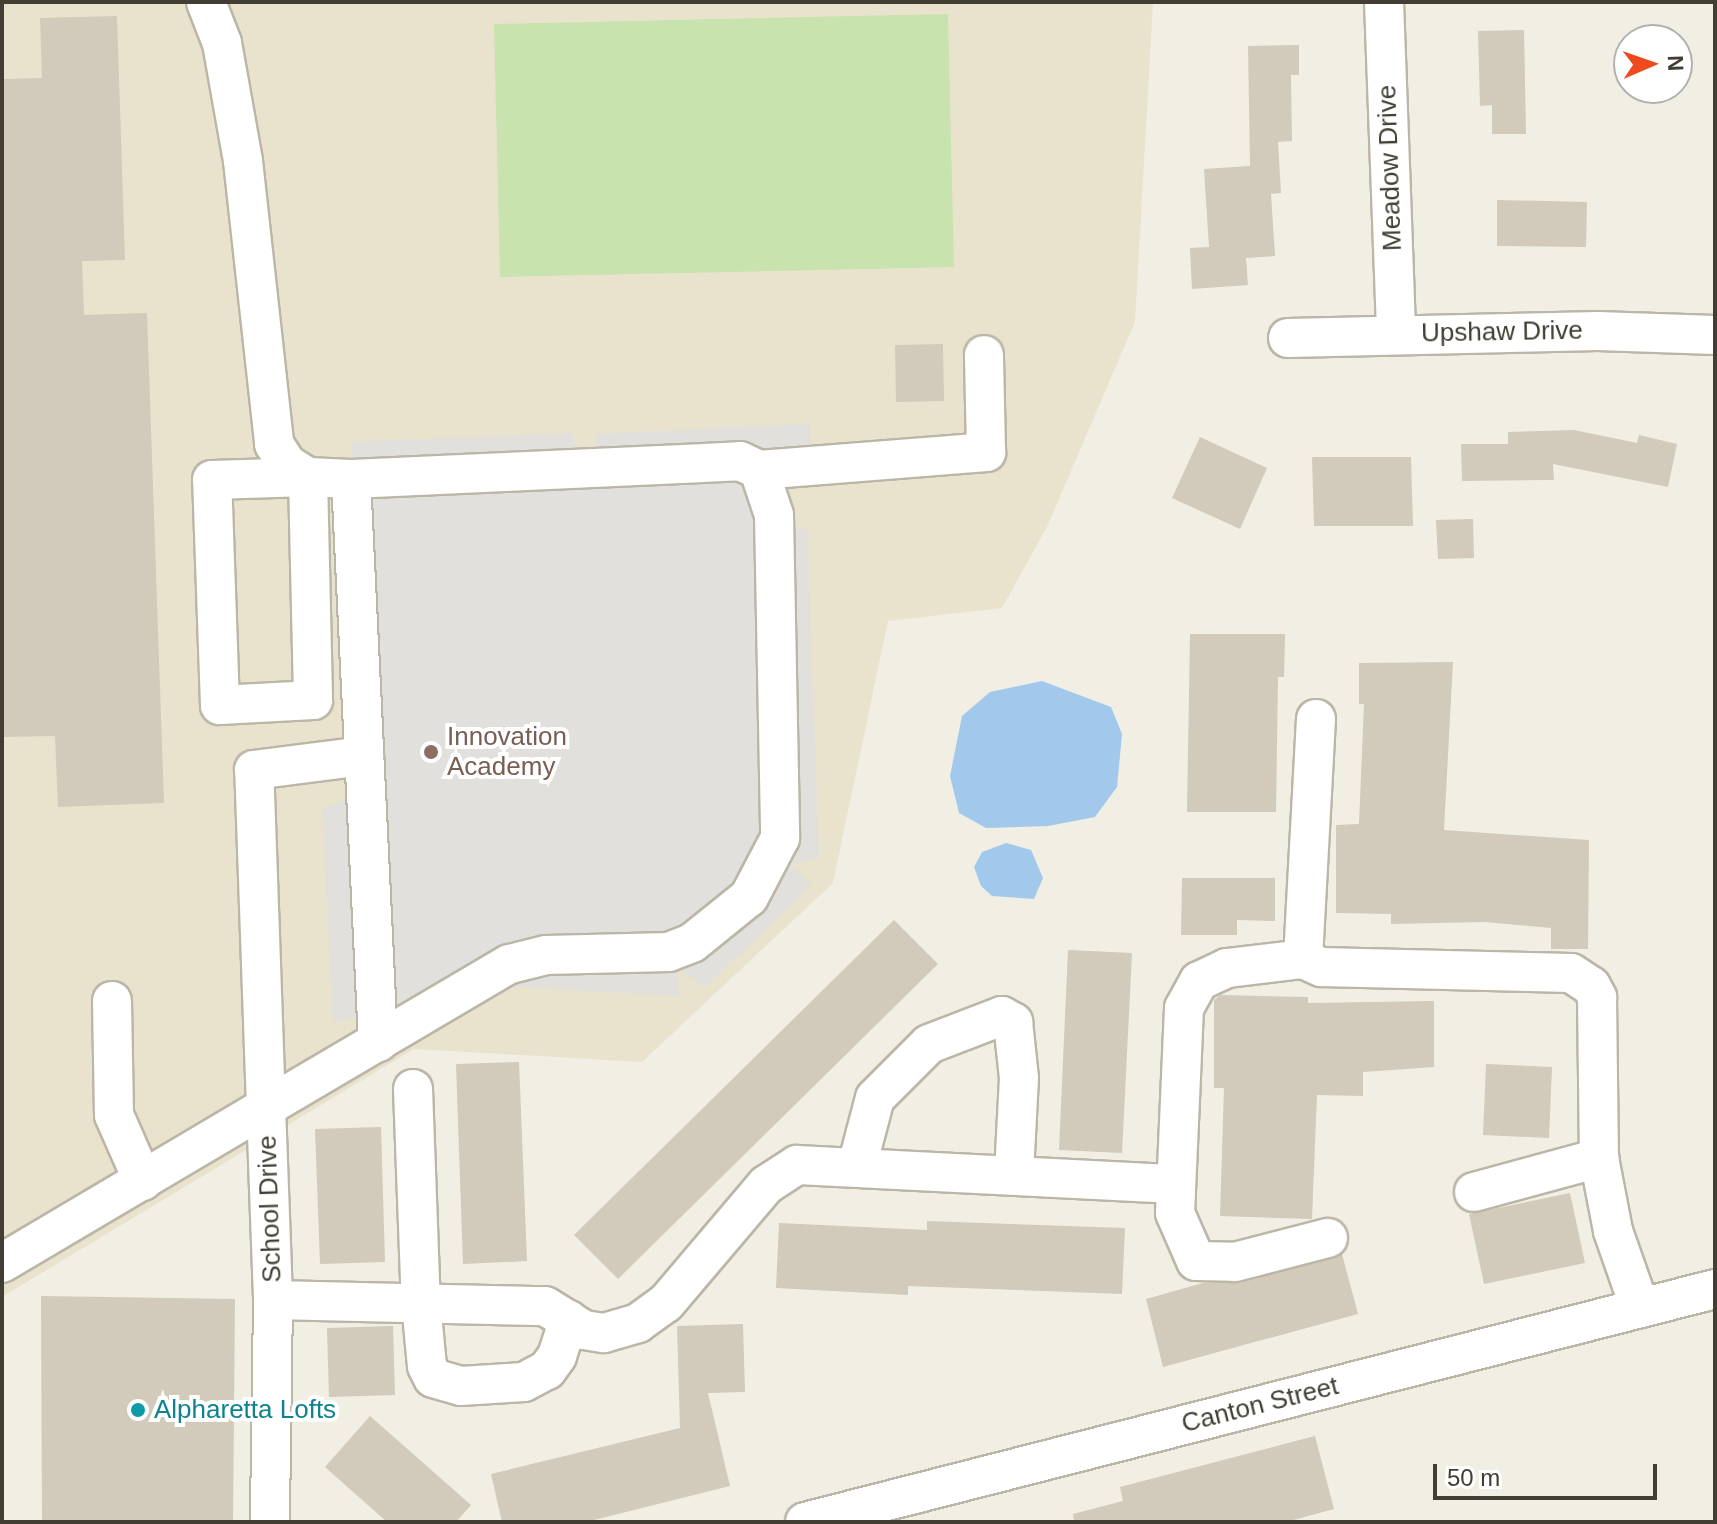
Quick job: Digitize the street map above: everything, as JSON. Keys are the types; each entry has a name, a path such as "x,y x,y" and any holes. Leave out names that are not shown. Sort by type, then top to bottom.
{"street":[{"path":"206,2 222,43 243,161 267,414 281,454 308,477 313,700 220,705 212,480 308,477 351,479 740,461 759,470 986,452 984,355"},
{"name":"Meadow Drive","path":"1384,2 1396,334"},
{"name":"Upshaw Drive","path":"1288,338 1396,334 1715,335"},
{"path":"364,756 254,770 266,1107 509,964 546,955 669,952 703,934 749,897 780,838 774,515 759,470"},
{"path":"351,479 378,1042"},
{"path":"1303,959 1316,719"},
{"path":"1328,1238 1235,1262 1196,1261 1175,1213 1184,1008 1199,981 1227,968 1303,959 1321,967 1571,973 1591,986 1597,997 1599,1158 1613,1231 1640,1308"},
{"path":"112,1001 114,1115 143,1181"},
{"path":"857,1166 875,1098 929,1044 1002,1016 1013,1022 1019,1078 1014,1175"},
{"path":"413,1089 421,1303 427,1366 446,1385 524,1382 547,1370 557,1356 569,1320"},
{"name":"School Drive","path":"2,1263 266,1107 273,1300 270,1522"},
{"path":"1474,1192 1599,1158"},
{"path":"273,1300 545,1306 584,1330 604,1333 638,1323 666,1303 784,1171 806,1164 1176,1184"},
{"name":"Canton Street","path":"805,1522 902,1509 1715,1289"}],"shaded area":[{"name":"Innovation Academy","path":"2,2 1153,2 1135,322 1047,527 1002,608 888,621 833,883 642,1062 414,1049 2,1297"},
{"path":"809,424 815,477 782,494 783,528 807,529 819,859 789,864 812,885 705,987 678,968 679,996 518,987 333,1022 322,808 350,798 351,442 573,433 577,459 596,455 595,434"}],"green space":[{"path":"948,14 954,267 500,277 494,24"}],"water":[{"path":"1042,681 1111,707 1122,734 1117,787 1095,817 1048,826 986,828 959,813 950,776 962,716 990,692"},
{"path":"1006,843 1031,850 1043,878 1034,899 992,896 981,886 974,867 982,852"}],"building":[{"path":"117,16 125,260 82,261 84,315 147,313 164,803 58,807 55,736 2,737 2,79 42,78 40,18"},
{"path":"1524,30 1526,134 1492,134 1492,105 1480,106 1478,31"},
{"path":"1299,45 1299,75 1291,75 1292,141 1278,142 1281,193 1271,194 1275,256 1246,258 1248,285 1192,289 1190,248 1209,247 1204,169 1250,166 1248,46"},
{"path":"1497,200 1587,202 1586,247 1497,246"},
{"path":"943,344 944,401 896,402 895,345"},
{"path":"1574,430 1637,443 1639,435 1677,444 1668,487 1553,464 1554,480 1462,481 1461,444 1508,444 1508,432"},
{"path":"1200,437 1267,468 1240,529 1172,498"},
{"path":"1312,457 1411,457 1413,526 1314,526"},
{"path":"1473,519 1474,558 1438,559 1436,520"},
{"path":"1190,634 1285,634 1284,677 1278,677 1276,812 1187,812"},
{"path":"1453,662 1444,830 1589,840 1588,949 1551,949 1551,928 1484,922 1391,924 1391,914 1336,913 1336,825 1359,824 1364,704 1359,704 1359,663"},
{"path":"1182,878 1275,878 1275,921 1237,920 1237,935 1181,935"},
{"path":"894,920 938,964 618,1279 574,1235"},
{"path":"1068,950 1132,953 1122,1153 1059,1150"},
{"path":"1220,995 1308,997 1308,1003 1434,1001 1434,1067 1363,1072 1363,1096 1317,1095 1312,1219 1220,1216 1224,1088 1214,1088 1214,1000"},
{"path":"519,1062 527,1261 463,1264 456,1064"},
{"path":"1486,1064 1552,1067 1549,1138 1483,1135"},
{"path":"381,1127 385,1262 320,1264 315,1129"},
{"path":"1570,1193 1585,1263 1484,1284 1469,1214"},
{"path":"927,1221 1125,1228 1122,1294 908,1286 908,1295 776,1288 779,1223 927,1230"},
{"path":"1342,1254 1358,1314 1163,1367 1146,1299 1203,1283 1240,1283"},
{"name":"Alpharetta Lofts","path":"41,1296 235,1299 233,1522 42,1522"},
{"path":"743,1324 745,1392 708,1393 730,1486 586,1522 502,1522 491,1474 680,1428 677,1326"},
{"path":"393,1326 395,1395 329,1397 327,1328"},
{"path":"370,1416 471,1505 456,1522 387,1522 325,1467"},
{"path":"1315,1436 1334,1509 1286,1522 1074,1522 1073,1514 1123,1501 1120,1487"}],"place":[{"name":"Innovation Academy","path":"431,752"},
{"name":"Alpharetta Lofts","path":"138,1410"}]}
